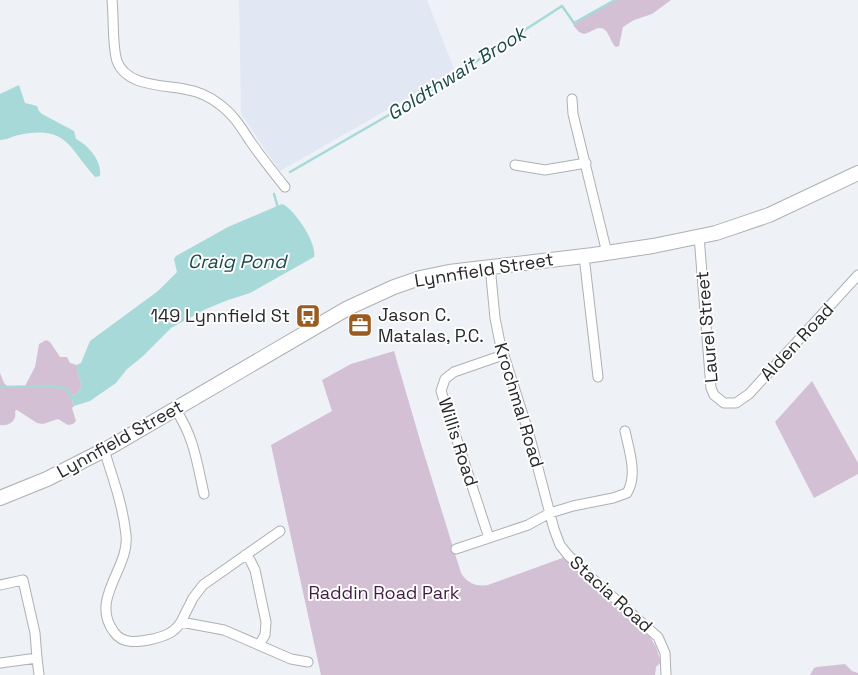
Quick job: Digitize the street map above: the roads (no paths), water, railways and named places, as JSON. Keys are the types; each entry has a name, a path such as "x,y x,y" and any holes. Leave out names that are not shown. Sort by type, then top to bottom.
{"main road":[{"name":"Lynnfield Street","path":"0,498 47,479 142,430 348,308 420,278 490,266 607,253 699,236 728,229 770,215 858,173"}],"street":[{"path":"112,0 115,54 120,67 132,78 141,82 185,89 218,103 236,120 273,174 285,187"},
{"path":"572,99 573,114 607,253"},
{"path":"515,165 545,170 586,163"},
{"name":"Laurel Street","path":"699,236 707,349 714,395 724,403 730,404 742,400 756,386"},
{"path":"584,256 598,377"},
{"name":"Krochmal Road","path":"490,266 495,318 550,513"},
{"name":"Alden Road","path":"756,386 858,275"},
{"name":"Willis Road","path":"488,538 441,390 442,384 449,375 504,355"},
{"path":"175,409 190,436 204,494"},
{"path":"456,549 528,525 550,513 627,493 632,482 632,469 625,431"},
{"path":"104,450 117,490 126,535 125,550 112,582 106,602 106,610 110,624 118,636 130,642 146,641 172,633 181,622 197,591 280,531"},
{"name":"Stacia Road","path":"550,513 557,537 568,555 609,595 658,637 665,653 666,675"},
{"path":"245,555 255,570 266,622 265,634 259,645"},
{"path":"0,584 23,580 35,633 40,675"},
{"path":"181,622 224,630 291,659 308,662"},
{"path":"0,663 38,658"}],"water":[{"path":"19,85 25,103 37,106 42,114 74,131 76,139 94,154 99,165 100,176 95,177 72,148 57,136 47,133 35,133 0,140 0,94"},
{"name":"Craig Pond","path":"282,204 293,212 309,236 314,257 250,293 206,309 171,328 127,369 116,383 90,401 74,406 71,396 78,393 82,386 77,372 77,365 81,363 90,341 158,291 177,272 174,259 176,256 228,227"}],"waterway":[{"name":"Goldthwait Brook","path":"290,172 427,93 562,6 574,23 615,0"},
{"name":"Goldthwait Brook","path":"274,194 278,208"},
{"name":"Goldthwait Brook","path":"0,387 56,386 67,390 72,399 75,399"}],"place":[{"name":"149 Lynnfield St","path":"308,316"},
{"name":"Jason C. Matalas, P.C.","path":"360,325"}],"park label":[{"name":"Raddin Road Park","path":"384,593"}]}
